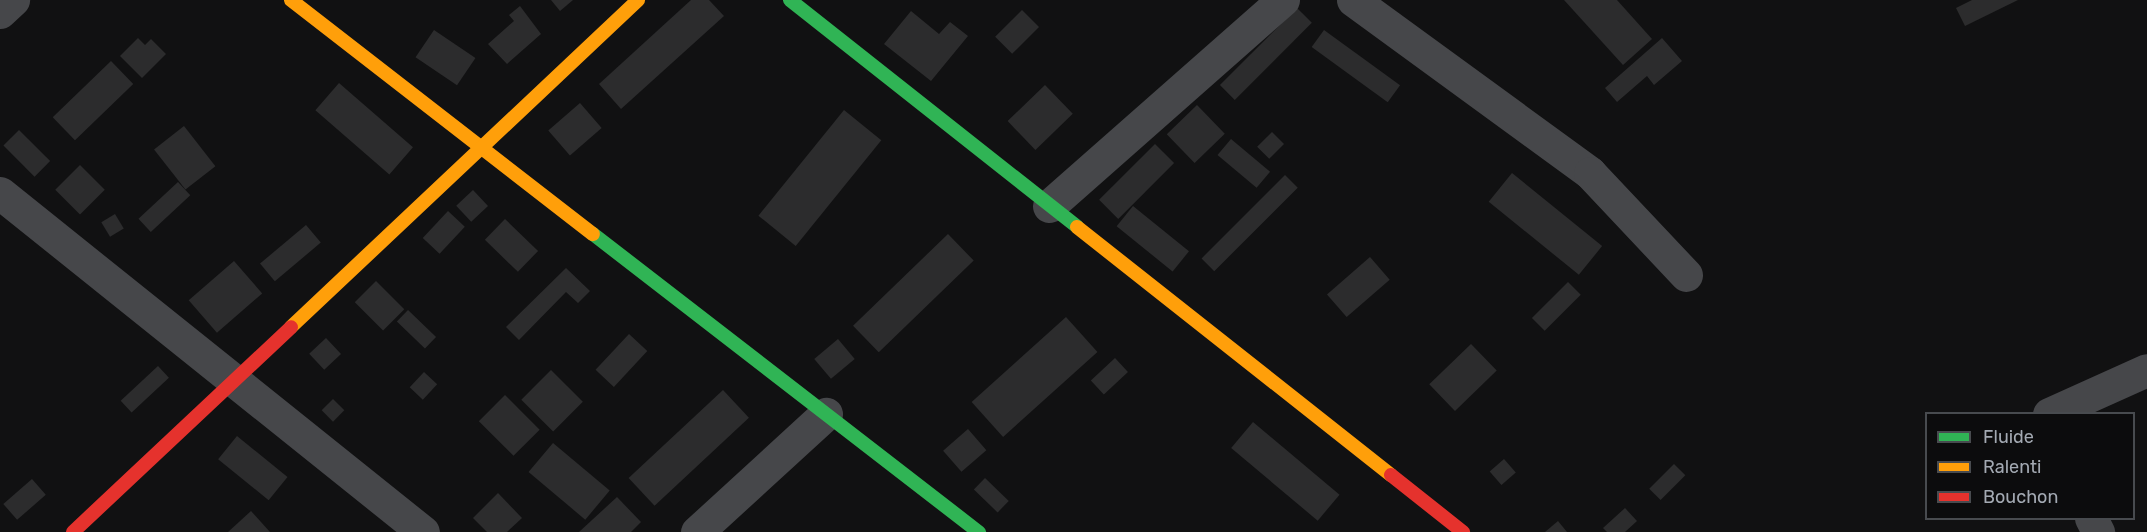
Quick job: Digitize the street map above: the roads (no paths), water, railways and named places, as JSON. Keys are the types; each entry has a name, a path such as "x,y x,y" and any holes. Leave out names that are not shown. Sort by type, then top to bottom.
{"street":[{"path":"0,12 13,0"},
{"path":"291,0 979,532"},
{"path":"73,532 638,0"},
{"path":"790,0 1463,532"},
{"path":"1049,206 1283,0"},
{"path":"1353,0 1590,173 1686,275"},
{"path":"0,193 235,379 423,532"},
{"path":"2053,412 2147,370"},
{"path":"696,532 826,414"}]}
